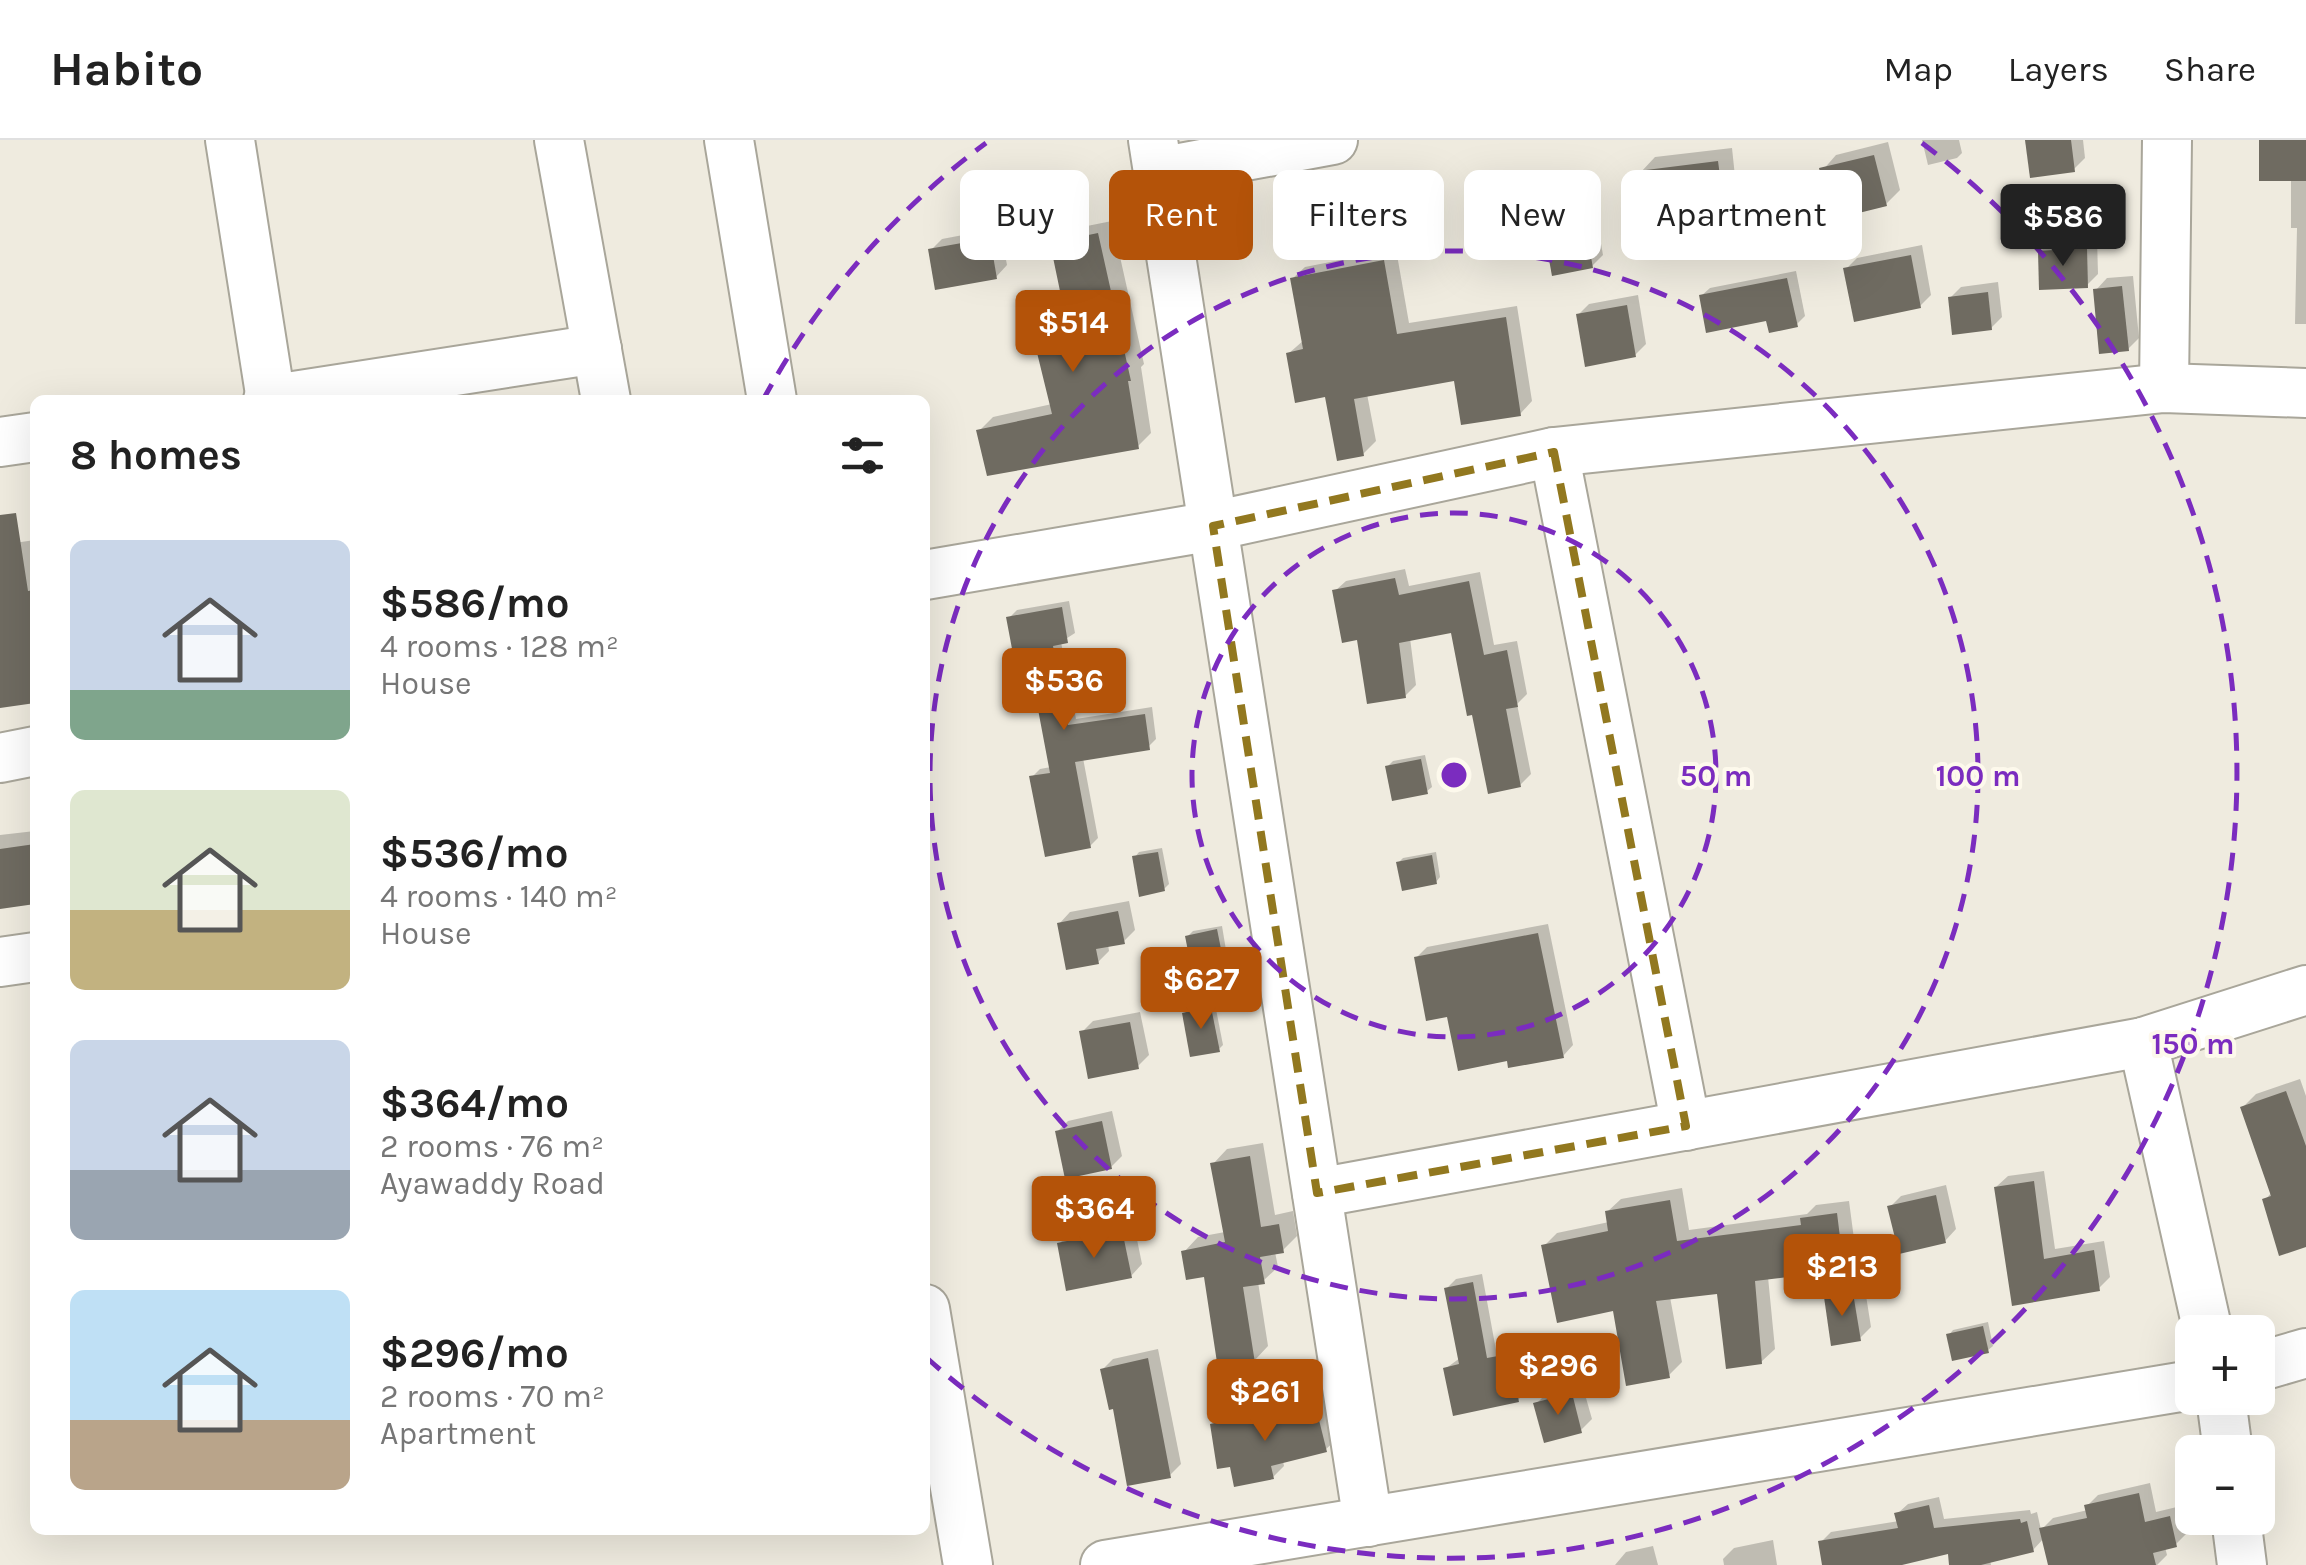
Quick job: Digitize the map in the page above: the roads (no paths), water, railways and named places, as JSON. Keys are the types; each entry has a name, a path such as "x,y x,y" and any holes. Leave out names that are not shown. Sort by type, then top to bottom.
{"street":[{"path":"230,140 269,395"},
{"path":"559,140 605,395"},
{"path":"729,140 771,395"},
{"path":"1333,140 1156,156 1368,1522"},
{"path":"2164,388 2167,140"},
{"path":"302,395 596,349"},
{"path":"930,574 1213,526 1554,452 2164,388 2306,393"},
{"path":"0,442 30,438"},
{"path":"1554,452 1686,1126"},
{"path":"0,758 30,752"},
{"path":"0,962 30,958"},
{"path":"1318,1193 2143,1042 2306,990"},
{"path":"2143,1042 2204,1315"},
{"path":"930,1339 968,1565"},
{"path":"2275,1362 2306,1353"},
{"path":"1105,1565 2175,1389"},
{"path":"2238,1535 2242,1565"}]}
